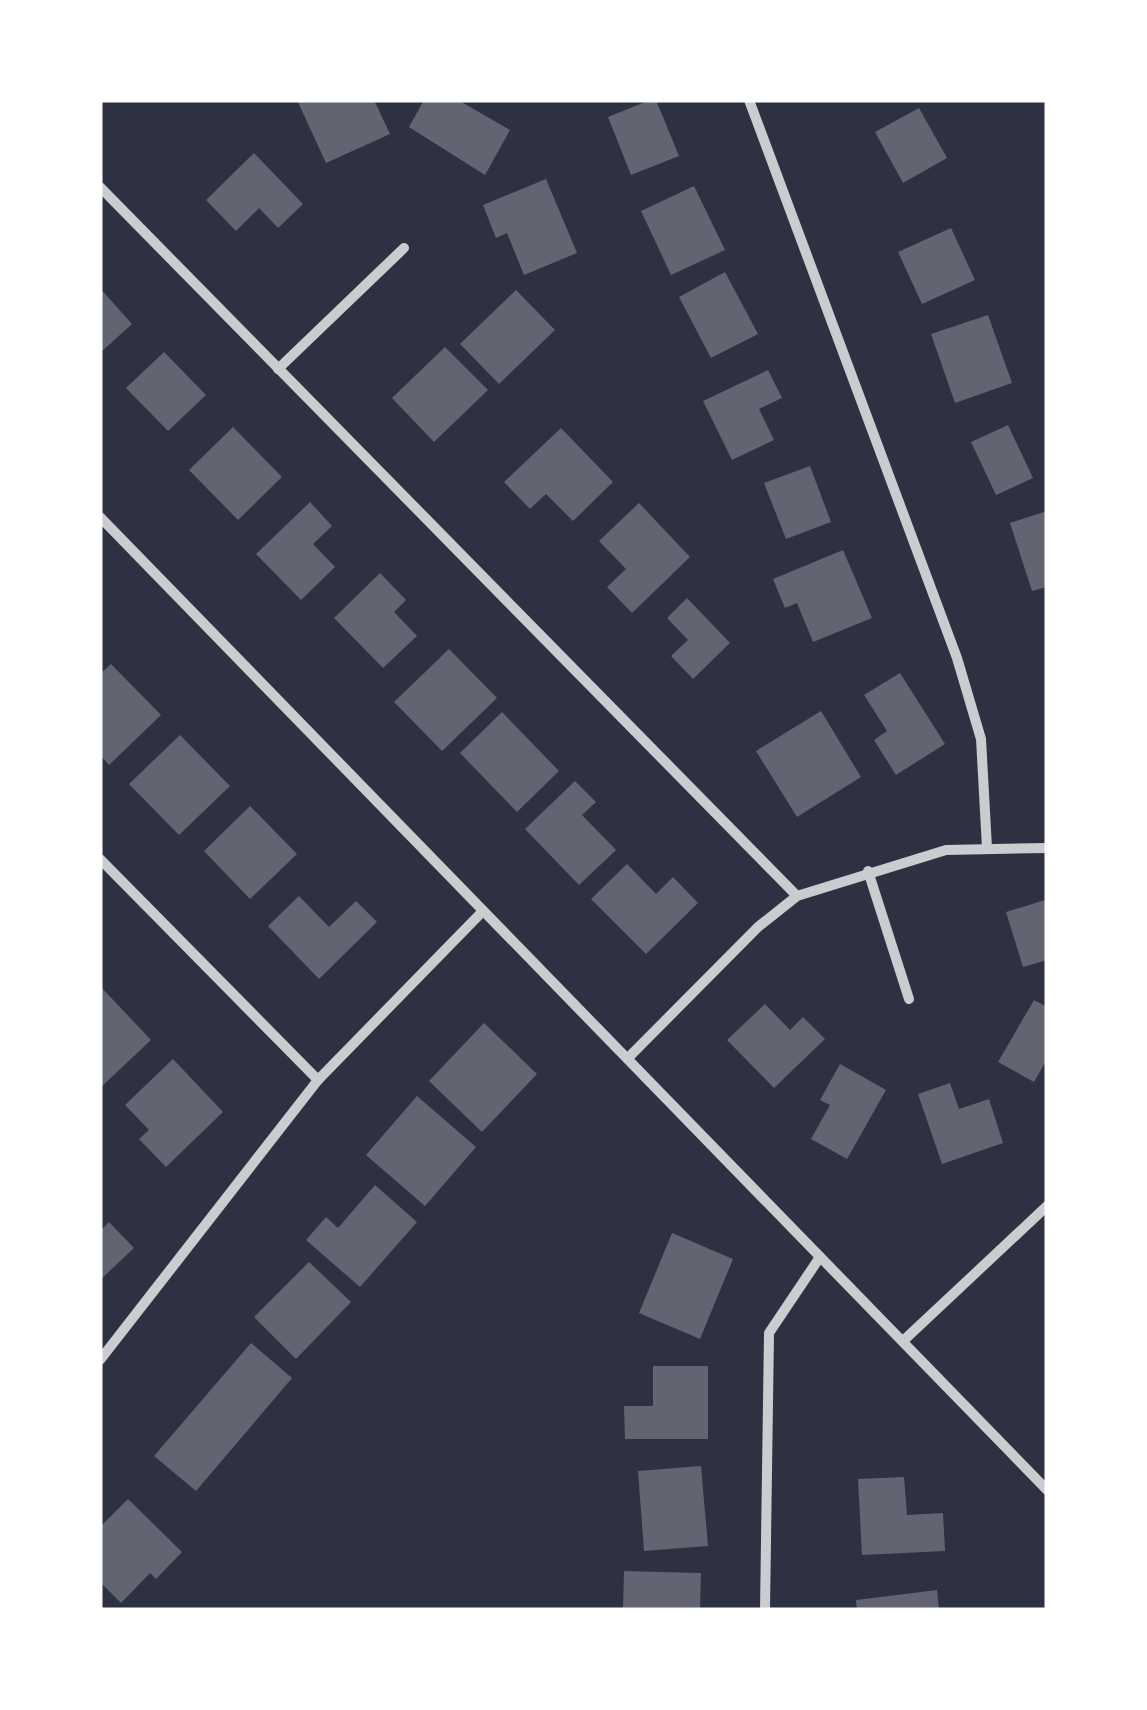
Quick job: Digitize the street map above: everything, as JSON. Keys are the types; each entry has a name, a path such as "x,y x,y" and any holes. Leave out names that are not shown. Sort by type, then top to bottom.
{"street":[{"path":"753,101 957,658 981,739 987,848"},
{"path":"100,187 797,896"},
{"path":"278,369 404,248"},
{"path":"100,518 1047,1490"},
{"path":"628,1058 758,927 797,896 868,870 946,850 1047,848"},
{"path":"100,859 318,1080"},
{"path":"868,870 908,1000"},
{"path":"100,1360 318,1080 482,912"},
{"path":"903,1342 1047,1206"},
{"path":"765,1610 769,1333 820,1257"}],"building":[{"path":"297,100 374,100 390,134 326,163"},
{"path":"424,100 458,100 510,130 485,175 409,127"},
{"path":"656,100 679,156 631,175 608,117"},
{"path":"919,108 947,158 903,183 875,132"},
{"path":"254,153 303,204 278,228 259,208 236,231 206,200"},
{"path":"546,179 577,253 524,275 507,233 496,238 483,205"},
{"path":"694,186 725,250 671,275 641,211"},
{"path":"951,228 975,280 922,304 898,252"},
{"path":"725,272 758,334 711,358 679,297"},
{"path":"100,288 132,324 100,353"},
{"path":"516,290 555,330 499,384 460,344"},
{"path":"988,315 1012,383 955,403 931,334"},
{"path":"445,347 488,390 434,442 392,398"},
{"path":"164,352 206,395 168,431 126,388"},
{"path":"768,370 782,398 759,409 774,440 732,460 703,401"},
{"path":"1008,425 1033,478 996,495 971,442"},
{"path":"233,427 282,477 238,520 189,470"},
{"path":"561,428 613,482 573,521 546,494 530,509 504,482"},
{"path":"810,466 831,522 786,539 764,483"},
{"path":"310,502 332,526 313,544 335,567 301,600 256,554"},
{"path":"639,503 690,557 632,613 607,587 626,569 599,541"},
{"path":"1047,511 1047,587 1032,591 1010,523"},
{"path":"843,550 872,618 813,642 797,603 785,608 773,579"},
{"path":"380,573 406,600 394,612 417,636 383,668 334,618"},
{"path":"687,598 730,643 693,679 671,656 688,640 667,618"},
{"path":"449,649 497,698 442,751 394,702"},
{"path":"111,664 161,715 109,765 100,755 100,674"},
{"path":"900,673 945,744 896,775 874,740 887,731 864,695"},
{"path":"821,711 861,777 797,817 756,751"},
{"path":"502,712 559,771 517,812 460,753"},
{"path":"180,735 230,786 179,835 129,784"},
{"path":"575,781 596,802 582,815 616,850 579,885 525,829"},
{"path":"250,806 297,854 250,899 204,851"},
{"path":"627,864 656,894 673,877 698,903 646,954 591,899"},
{"path":"299,896 329,927 356,901 377,922 319,979 268,926"},
{"path":"1045,900 1047,960 1023,967 1006,912"},
{"path":"100,986 151,1040 100,1088"},
{"path":"1034,1000 1047,1007 1047,1059 1034,1082 998,1062"},
{"path":"765,1004 790,1030 803,1017 825,1039 774,1088 727,1040"},
{"path":"484,1023 537,1074 482,1132 429,1081"},
{"path":"173,1059 223,1112 166,1167 139,1139 149,1130 125,1105"},
{"path":"840,1064 886,1090 847,1159 811,1139 830,1105 820,1100"},
{"path":"950,1083 959,1109 989,1099 1003,1143 942,1164 918,1094"},
{"path":"417,1096 476,1147 425,1206 366,1155"},
{"path":"375,1185 417,1222 360,1287 306,1240 326,1217 338,1228"},
{"path":"109,1222 134,1248 100,1280 100,1231"},
{"path":"672,1233 733,1259 700,1339 639,1313"},
{"path":"309,1262 351,1302 296,1359 254,1317"},
{"path":"251,1343 292,1378 196,1491 154,1456"},
{"path":"653,1366 708,1366 708,1439 625,1439 624,1406 653,1406"},
{"path":"701,1466 708,1546 644,1551 638,1471"},
{"path":"904,1477 907,1515 943,1513 945,1551 862,1555 858,1479"},
{"path":"128,1499 182,1552 156,1579 150,1573 121,1603 100,1582 100,1527"},
{"path":"624,1571 701,1573 700,1610 623,1608"},
{"path":"937,1590 939,1610 857,1610 856,1600"}]}
